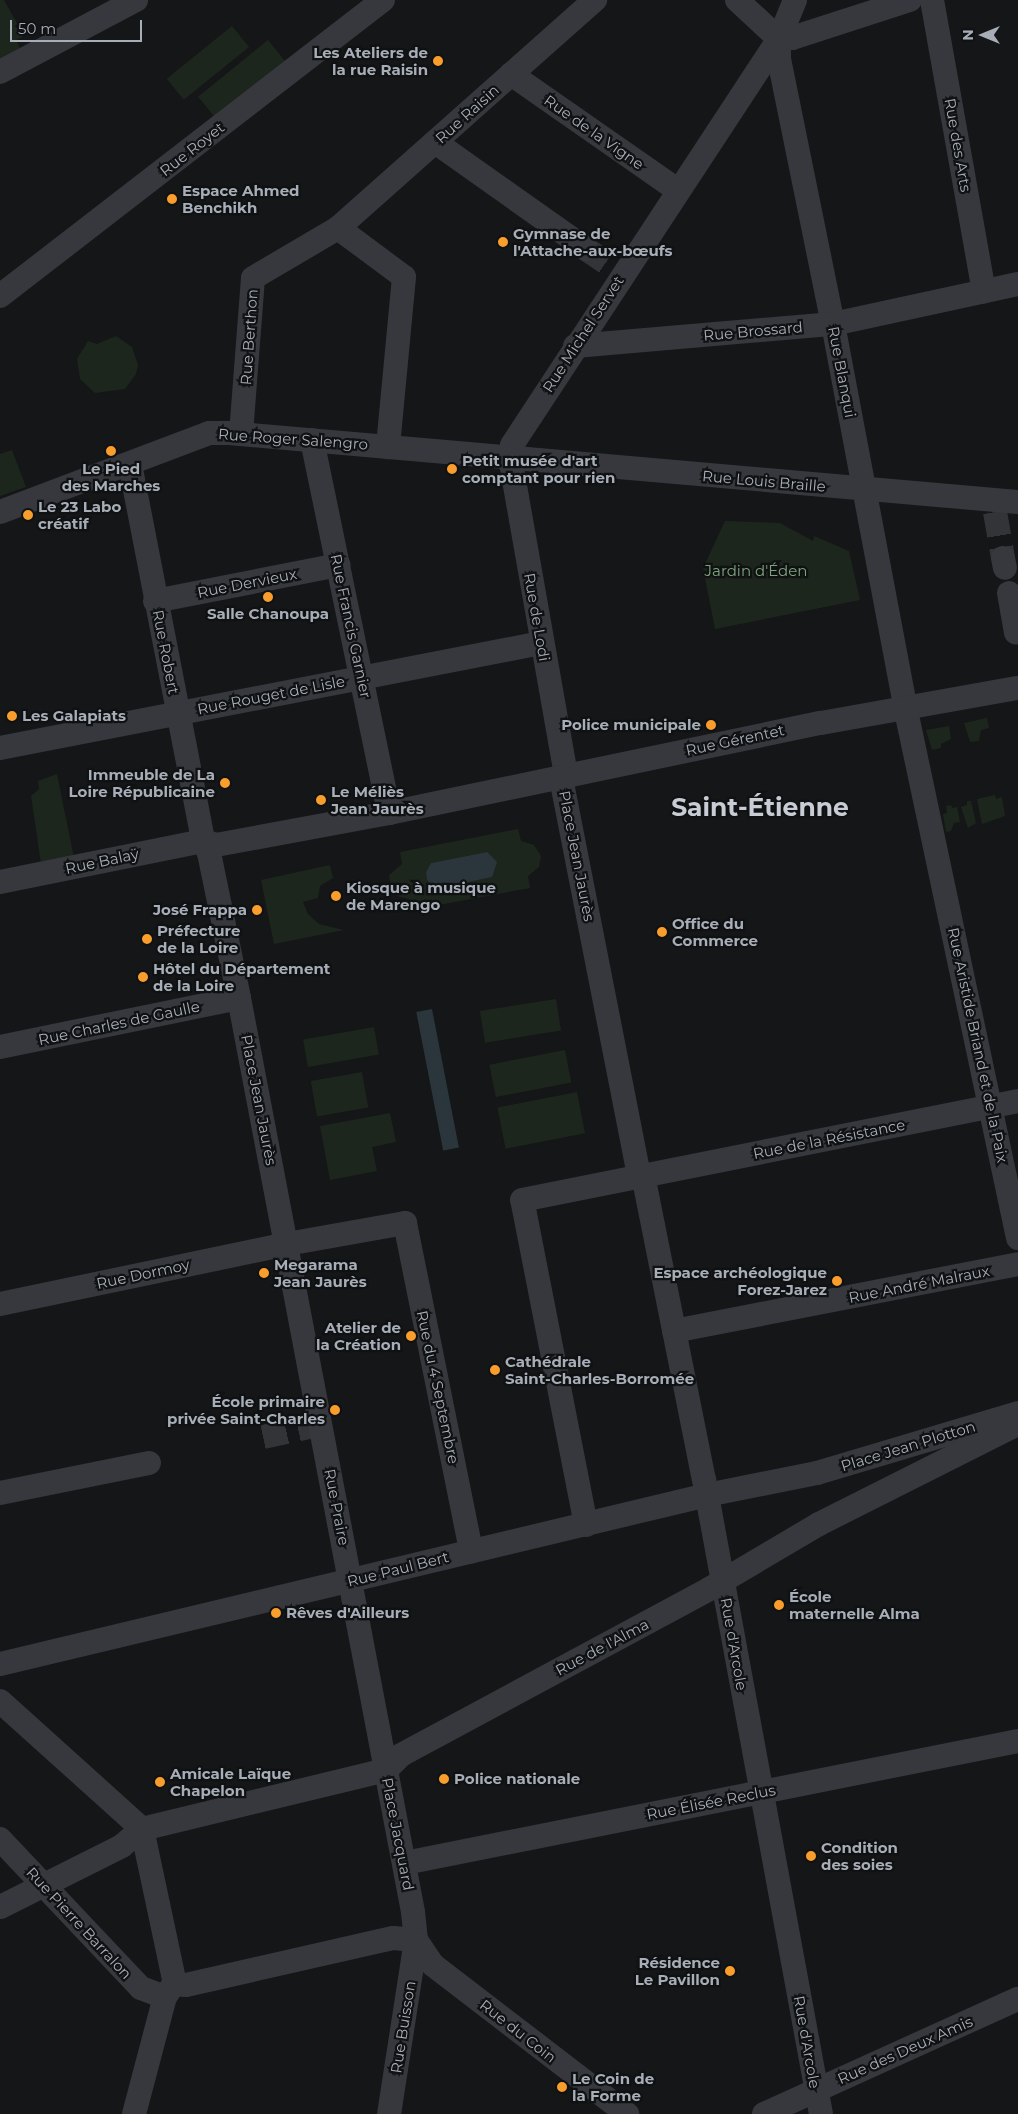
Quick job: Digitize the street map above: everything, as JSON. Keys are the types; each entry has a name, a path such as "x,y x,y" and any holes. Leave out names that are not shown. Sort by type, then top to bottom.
{"street":[{"path":"0,72 136,0"},
{"name":"Rue Royet","path":"0,296 383,0"},
{"name":"Rue Raisin","path":"338,228 595,0"},
{"path":"737,0 780,38 792,38 910,0"},
{"path":"780,38 795,0"},
{"name":"Rue des Arts","path":"932,0 984,290"},
{"name":"Rue Michel Servet","path":"510,458 512,445 575,346 618,271 677,190 780,38"},
{"name":"Rue Blanqui","path":"780,38 779,60 833,324 905,706"},
{"name":"Rue de la Vigne","path":"511,74 677,190"},
{"path":"435,142 586,249"},
{"path":"338,228 404,277 388,446"},
{"name":"Rue Berthon","path":"241,434 253,278 338,228"},
{"name":"Rue Brossard","path":"575,346 833,324 1018,284"},
{"name":"Rue Roger Salengro","path":"0,512 209,433 388,446 510,458"},
{"name":"Rue Francis Garnier","path":"312,440 389,813"},
{"name":"Rue Louis Braille","path":"510,458 1003,505"},
{"name":"Rue de Lodi","path":"510,458 566,775"},
{"name":"Rue Robert","path":"130,464 203,841"},
{"name":"Rue Dervieux","path":"155,601 338,565"},
{"path":"1009,593 1016,632"},
{"name":"Rue Rouget de Lisle","path":"0,748 541,642"},
{"name":"Rue Gérentet","path":"566,775 905,706 930,705 1018,688"},
{"name":"Rue Aristide Briand et de la Paix","path":"905,706 938,852 1018,1238"},
{"name":"Place Jean Jaurès","path":"203,841 216,845 389,813 566,775"},
{"name":"Place Jean Jaurès","path":"566,775 562,782 639,1177"},
{"name":"Place Jean Jaurès","path":"203,841 209,853 239,998 286,1244"},
{"name":"Rue Balaÿ","path":"0,882 203,841"},
{"name":"Rue Charles de Gaulle","path":"0,1047 239,998"},
{"name":"Rue de la Résistance","path":"639,1177 1018,1101"},
{"path":"586,1525 522,1200 639,1177"},
{"name":"Rue d'Arcole","path":"639,1177 644,1180 707,1495 821,2114"},
{"name":"Rue du 4 Septembre","path":"286,1244 405,1224 471,1551"},
{"name":"Rue Dormoy","path":"0,1304 286,1244"},
{"name":"Rue Praire","path":"286,1244 386,1770"},
{"name":"Rue André Malraux","path":"674,1331 1018,1264"},
{"name":"Place Jean Plotton","path":"797,1475 826,1470 1018,1413"},
{"name":"Place Jean Plotton","path":"819,1524 1018,1424"},
{"path":"0,1493 149,1463"},
{"name":"Rue Paul Bert","path":"0,1664 797,1475"},
{"name":"Rue de l'Alma","path":"386,1770 401,1755 723,1581 819,1524"},
{"path":"0,1701 142,1829 170,1991 134,2114"},
{"name":"Rue Élisée Reclus","path":"405,1863 1018,1741"},
{"name":"Place Jacquard","path":"142,1829 386,1770 405,1863 416,1940"},
{"path":"0,1907 44,1887 122,1846 142,1829"},
{"name":"Rue Pierre Barralon","path":"0,1839 141,1988 170,1991"},
{"path":"170,1991 186,1985 394,1938 416,1940"},
{"name":"Rue Buisson","path":"389,2114 416,1940"},
{"name":"Rue du Coin","path":"416,1940 433,1965 627,2114"},
{"name":"Rue des Deux Amis","path":"764,2114 1018,1999"}],"green space":[{"path":"0,0 4,0 24,36 16,40 21,50 0,61"},
{"path":"232,26 249,47 184,100 167,79"},
{"path":"268,40 285,61 215,118 198,97"},
{"path":"116,336 132,347 138,365 136,374 125,389 95,393 80,379 77,359 88,341 97,344"},
{"path":"12,450 26,487 0,496 0,454"},
{"name":"Jardin d'Éden","path":"725,521 780,523 813,541 814,536 849,551 860,600 715,629 703,568"},
{"path":"987,718 989,728 981,730 979,741 970,742 964,723"},
{"path":"949,726 951,739 941,744 941,748 932,750 926,730"},
{"path":"57,774 74,858 41,864 31,796 39,789 38,781"},
{"path":"995,795 996,799 1002,797 1005,816 982,824 977,799"},
{"path":"967,801 971,801 976,823 968,828 961,807 967,805"},
{"path":"951,805 952,808 957,807 960,822 954,823 951,831 946,832 943,814 947,813 946,806"},
{"path":"518,829 521,841 534,845 541,856 539,867 528,876 530,888 411,910 409,899 397,896 391,890 389,875 402,864 400,852","holes":["487,852 492,877 436,888 427,880 426,872 431,863"]},
{"path":"330,865 333,878 320,886 318,898 303,902 308,914 319,924 344,930 274,944 261,880"},
{"path":"556,999 561,1031 485,1043 480,1011"},
{"path":"374,1027 379,1055 308,1067 303,1040"},
{"path":"565,1050 571,1082 496,1097 489,1065"},
{"path":"362,1072 368,1107 317,1116 311,1081"},
{"path":"577,1092 585,1133 506,1149 497,1107"},
{"path":"390,1113 396,1142 372,1147 377,1171 330,1180 320,1126"}],"shaded area":[{"path":"487,852 497,862 492,877 436,889 427,880 426,872 431,863"},
{"path":"432,1009 459,1147 443,1150 416,1012"}],"tunnel":[{"path":"586,249 614,268"},
{"path":"995,512 1003,558"},
{"path":"263,1437 309,1427"}],"place":[{"name":"Les Ateliers de la rue Raisin","path":"438,61"},
{"name":"Espace Ahmed Benchikh","path":"172,199"},
{"name":"Gymnase de l'Attache-aux-bœufs","path":"503,242"},
{"name":"Le Pied des Marches","path":"111,451"},
{"name":"Petit musée d'art comptant pour rien","path":"452,469"},
{"name":"Le 23 Labo créatif","path":"28,515"},
{"name":"Salle Chanoupa","path":"268,597"},
{"name":"Les Galapiats","path":"12,716"},
{"name":"Police municipale","path":"711,725"},
{"name":"Immeuble de La Loire Républicaine","path":"225,783"},
{"name":"Le Méliès Jean Jaurès","path":"321,800"},
{"name":"Kiosque à musique de Marengo","path":"336,896"},
{"name":"José Frappa","path":"257,910"},
{"name":"Office du Commerce","path":"662,932"},
{"name":"Préfecture de la Loire","path":"147,939"},
{"name":"Hôtel du Département de la Loire","path":"143,977"},
{"name":"Megarama Jean Jaurès","path":"264,1273"},
{"name":"Espace archéologique Forez-Jarez","path":"837,1281"},
{"name":"Atelier de la Création","path":"411,1336"},
{"name":"Cathédrale Saint-Charles-Borromée","path":"495,1370"},
{"name":"École primaire privée Saint-Charles","path":"335,1410"},
{"name":"École maternelle Alma","path":"779,1605"},
{"name":"Rêves d'Ailleurs","path":"276,1613"},
{"name":"Police nationale","path":"444,1779"},
{"name":"Amicale Laïque Chapelon","path":"160,1782"},
{"name":"Condition des soies","path":"811,1856"},
{"name":"Résidence Le Pavillon","path":"730,1971"},
{"name":"Le Coin de la Forme","path":"562,2087"}],"district":[{"name":"Saint-Étienne","path":"760,807"}]}
